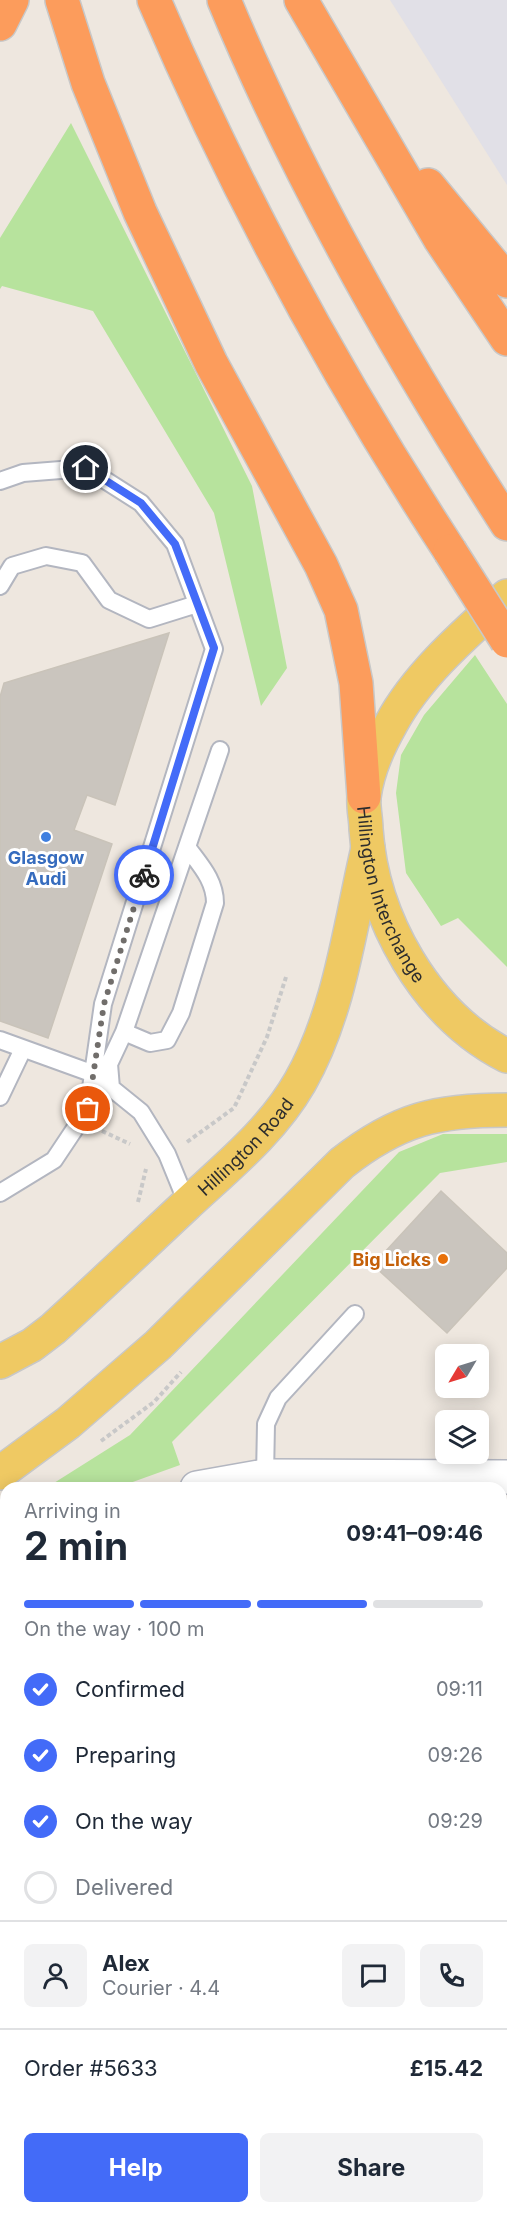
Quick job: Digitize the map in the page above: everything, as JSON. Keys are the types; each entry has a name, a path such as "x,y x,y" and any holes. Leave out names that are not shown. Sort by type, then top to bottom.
{"highway":[{"path":"0,24 12,0"},
{"path":"62,0 88,82 140,212 211,363 321,565 341,610 356,683 364,796"},
{"path":"154,0 229,163 282,268 366,418 507,641"},
{"path":"224,0 280,123 318,197 412,369 501,515"},
{"path":"301,0 440,239 507,339"},
{"path":"366,109 507,281"}],"main road":[{"name":"Hillington Interchange","path":"507,596 444,657 408,698 391,724 377,754 364,796 368,848 381,904 412,967 453,1016 477,1037 507,1056"},
{"name":"Hillington Road","path":"0,1362 32,1345 53,1329 263,1132 301,1082 330,1012 368,848"},
{"path":"0,1473 68,1423 158,1345 342,1163 365,1145 388,1131 435,1115 468,1110 507,1110"}],"street":[{"path":"231,1482 265,1476 373,1482"},
{"path":"410,1482 507,1477"}],"lane":[{"path":"0,481 23,473 86,468 141,503 175,544 214,648 104,1004 88,1109 54,1160 0,1193"},
{"path":"0,586 12,566 46,556 82,563 109,600 149,619 197,604"},
{"path":"111,1088 110,1064 124,1032 220,750"},
{"path":"124,1032 150,1043 167,1040 181,1013 215,903 212,883 187,847"},
{"path":"0,1040 94,1074 141,1112 167,1154 187,1203"},
{"path":"0,1097 23,1049"},
{"path":"265,1476 266,1424 278,1398 355,1314"}],"path":[{"path":"79,1122 128,1141 134,1150"}],"shaded area":[{"path":"390,0 507,0 507,185"}],"green space":[{"path":"71,123 252,486 287,668 261,706 214,513 93,311 2,286 0,289 0,238"},
{"path":"475,655 507,704 507,967 458,918 441,926 406,873 396,793 401,755 424,715"},
{"path":"443,1134 507,1134 507,1162 440,1173 172,1442 180,1465 133,1482 56,1482 130,1435 399,1152"}],"building":[{"name":"Glasgow Audi","path":"169,633 115,805 87,795 74,830 112,844 48,1038 0,1021 0,697 4,683"},
{"name":"Big Licks","path":"441,1191 507,1253 507,1268 447,1333 373,1265"}],"way so far":[{"path":"88,1109 104,1004 144,875"}],"place":[{"name":"Glasgow Audi","path":"46,837"},
{"name":"Big Licks","path":"443,1259"}],"route":[{"path":"86,468 141,503 175,544 214,648 144,875"}]}
